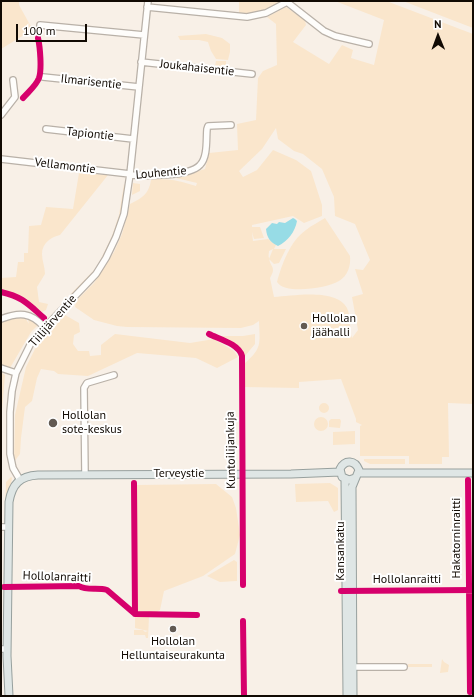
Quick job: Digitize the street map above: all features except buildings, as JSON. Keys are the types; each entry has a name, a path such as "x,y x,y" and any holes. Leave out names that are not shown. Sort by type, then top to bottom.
{"main road":[{"path":"357,476 357,465 350,462 343,464 340,472 342,477 349,480 357,476 473,473"},
{"name":"Terveystie","path":"20,480 28,476 291,474 340,472"},
{"name":"Kansankatu","path":"347,696 350,667 352,487 357,476"},
{"name":"Kansankatu","path":"345,479 350,667 353,696"},
{"path":"9,696 4,649 5,527 13,488 20,480"}],"street":[{"path":"148,4 247,18 266,13 287,2 324,31 336,36 369,44"},
{"name":"Tiilijärventie","path":"20,480 13,468 10,454 10,412 12,391 16,373 32,342 44,327 96,274 116,238 124,214 130,175 148,4"},
{"path":"40,25 144,35"},
{"name":"Joukahaisentie","path":"142,62 252,74"},
{"name":"Ilmarisentie","path":"43,77 139,87"},
{"path":"1,115 15,97 13,80"},
{"name":"Louhentie","path":"130,175 163,175 182,173 195,169 201,165 204,158 208,126 230,125"},
{"name":"Tapiontie","path":"46,129 134,138"},
{"name":"Vellamontie","path":"1,160 130,175"},
{"path":"1,319 10,315 31,315 44,327"},
{"path":"1,368 16,373"},
{"path":"84,475 84,388 87,383 114,375"},
{"path":"350,667 404,667"}],"shaded area":[{"path":"1,1 19,1 19,5 34,32 29,32 1,49"},
{"path":"239,1 278,1 279,3 260,12 239,14"},
{"path":"335,1 389,2 473,34 473,404 448,403 449,457 442,457 442,464 409,464 409,456 360,456 360,426 362,425 356,422 341,379 299,382 299,388 244,387 244,364 254,354 259,346 259,321 253,325 241,328 127,327 94,320 75,307 76,301 94,283 114,252 122,234 130,204 138,200 147,192 151,180 168,180 196,186 197,183 176,178 205,169 209,153 238,150 237,124 256,120 258,78 263,71 277,65 276,24 267,17 286,7 305,20 306,25 293,42 329,64 342,45 353,50 351,58 374,65 384,20","holes":["276,128 278,139 294,151 303,154 322,169 334,197 335,216 355,224 370,260 363,270 355,269 363,294 352,297 358,330 352,338 347,308 334,298 324,295 274,297 270,278 273,269 269,259 274,264 279,263 286,249 274,249 276,245 268,239 253,241 252,232 254,239 264,238 260,227 252,227 252,225 293,216 304,223 322,216 322,205 311,171 296,160 273,150 257,170 243,177 239,171 262,149","273,249 269,259 269,251"]},
{"path":"403,1 473,1 473,28"},
{"path":"206,34 222,38 230,44 228,60 216,59 208,42 199,40 180,40 178,36"},
{"path":"216,61 226,61 226,67 215,66"},
{"path":"79,173 108,175 60,235 50,239 42,250 45,274 37,287 39,302 48,304 46,310 42,312 22,297 1,291 1,278 16,277 18,262 24,262 24,253 28,253 29,226 41,225 46,207 73,209"},
{"path":"133,183 140,184 140,191 132,195"},
{"path":"124,184 122,204 114,238 105,257 99,263 112,236 119,215"},
{"path":"325,218 350,256 350,263 347,273 342,279 334,284 317,288 297,289 282,286 277,282 287,253 295,240"},
{"path":"96,268 88,279 61,306 60,305"},
{"path":"65,315 79,323 80,332 74,335 73,344 78,351 89,351 90,356 101,355 101,345 115,334 190,343 214,339 234,351 238,357 217,368 196,358 137,353 88,376 58,374 54,371 41,369 37,378 32,401 25,407 20,454 14,462 15,415 26,367 35,349"},
{"path":"17,316 24,316 29,324 27,316 39,324 31,332 10,368 1,366 1,322"},
{"path":"255,334 255,344 245,356 239,347 217,336 243,336"},
{"path":"1,372 5,375 1,422"},
{"path":"322,403 326,403 328,404 328,412 322,413 319,410 319,406"},
{"path":"321,417 326,419 328,424 326,429 321,431 316,429 314,424 316,419"},
{"path":"331,419 340,419 340,428 329,427 329,421"},
{"path":"355,431 355,444 333,445 333,432"},
{"path":"364,459 405,459 405,464 370,464 364,461"},
{"path":"11,477 12,478 5,519 6,482"},
{"path":"330,483 338,488 338,510 334,512 328,501 296,502 295,484"},
{"path":"216,484 232,497 236,508 240,535 235,554 203,576 164,591 160,610 149,617 148,638 146,638 145,635 134,635 134,630 143,630 145,632 148,631 135,628 136,485"},
{"path":"234,560 237,562 237,581 220,582 207,576"},
{"path":"466,576 473,576 473,603 467,603"},
{"path":"442,659 449,665 448,672 440,673"},
{"path":"408,664 432,664 432,667 408,667"}],"water":[{"path":"293,218 297,221 293,232 288,239 278,246 273,243 267,235 266,229 272,223 285,223"}],"cycle path":[{"path":"23,98 39,78 41,64 38,38"},
{"path":"1,292 20,299 44,318"},
{"name":"Kuntoilijankuja","path":"209,334 233,345 242,356 243,585"},
{"name":"Hakatorninraitti","path":"468,480 470,692"},
{"path":"134,483 135,614"},
{"name":"Hollolanraitti","path":"4,587 79,586 85,588 104,589 135,614 197,615"},
{"name":"Hollolanraitti","path":"341,591 473,590"},
{"path":"243,621 244,696"}],"place":[{"name":"Hollolan jäähalli","path":"304,326"},
{"name":"Hollolan sote-keskus","path":"53,423"},
{"name":"Hollolan Helluntaiseurakunta","path":"173,629"}]}
